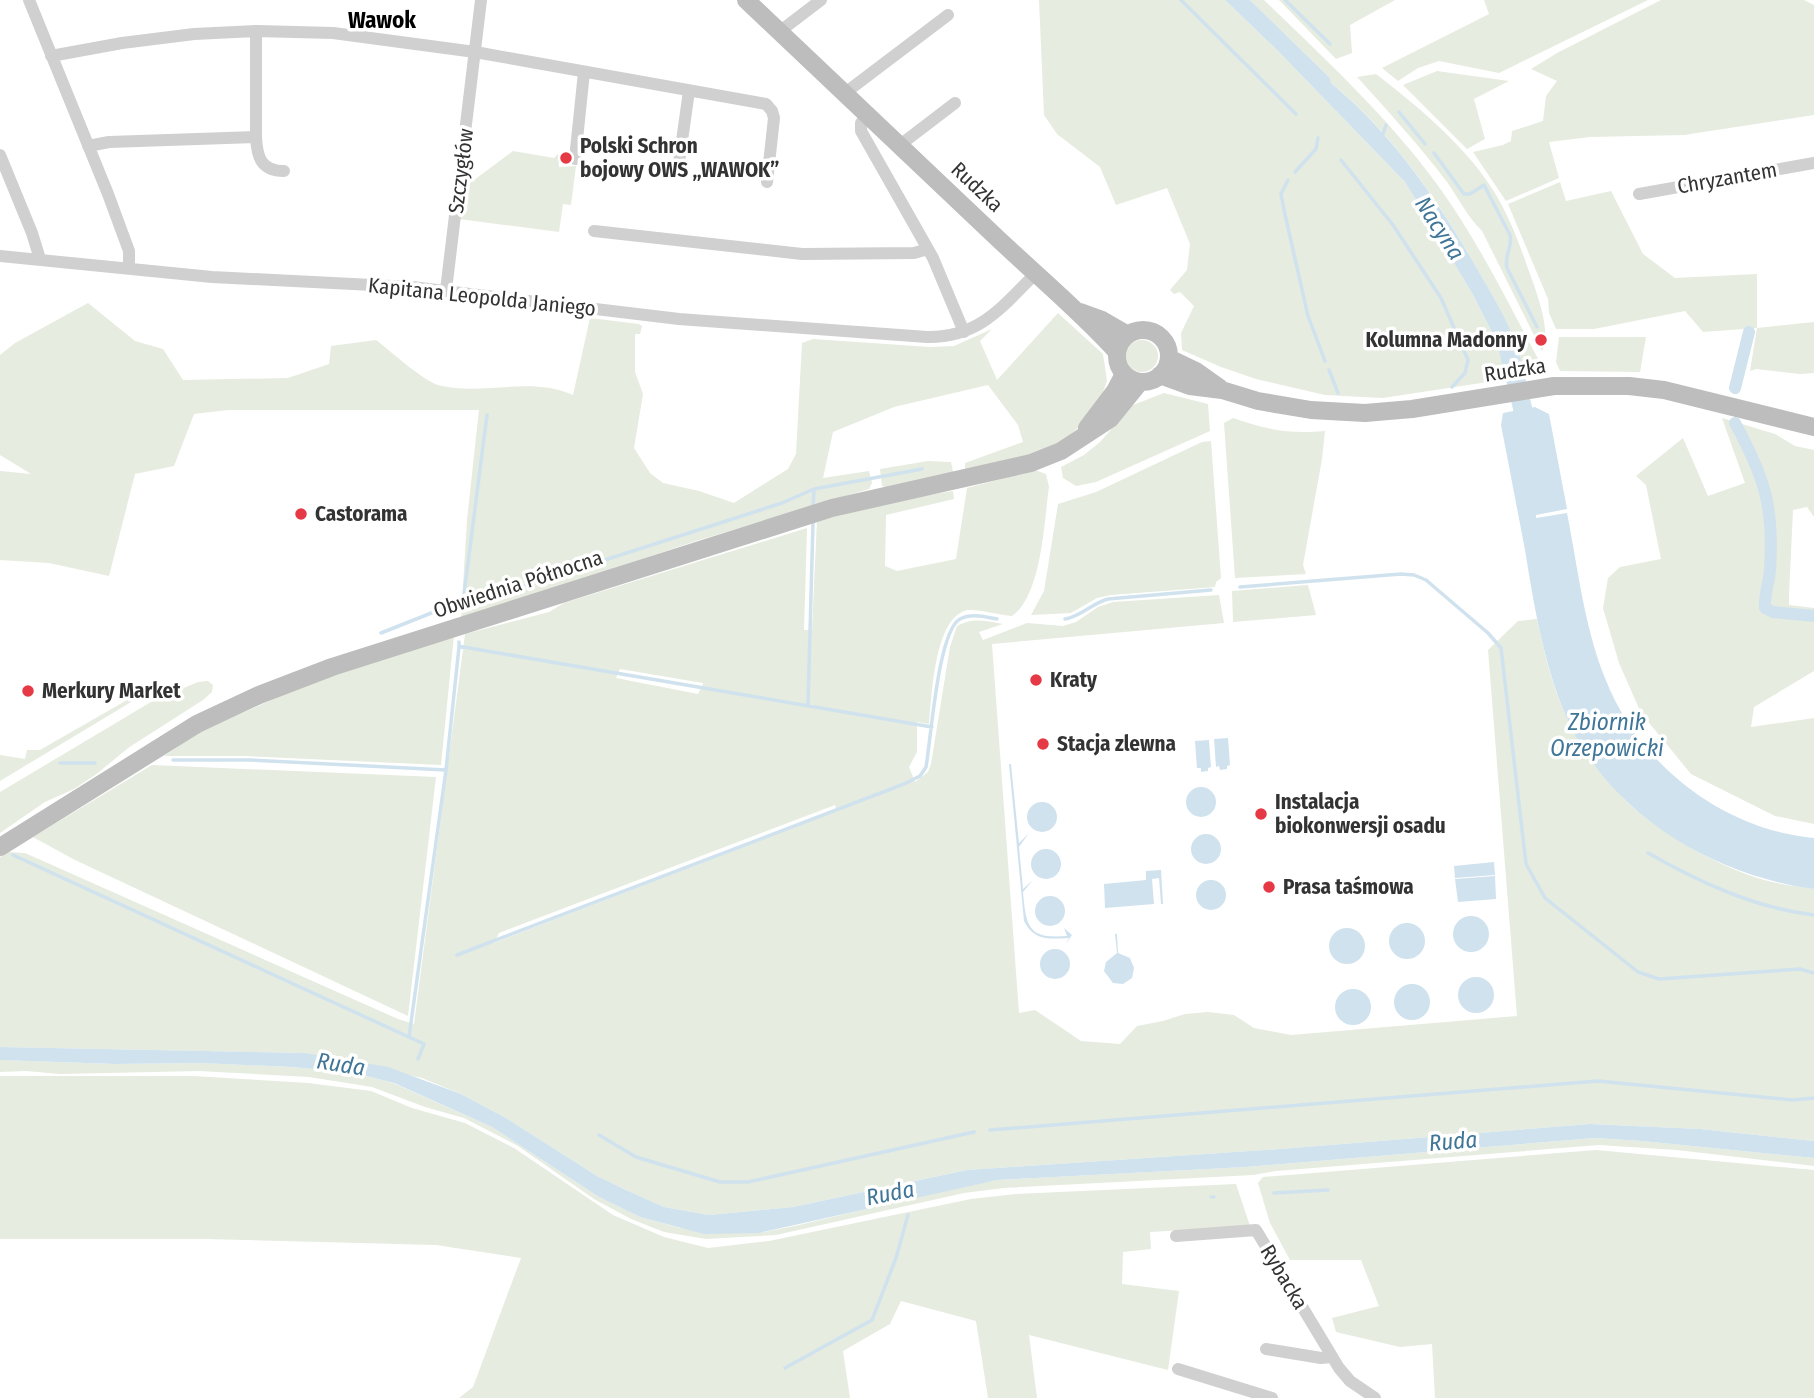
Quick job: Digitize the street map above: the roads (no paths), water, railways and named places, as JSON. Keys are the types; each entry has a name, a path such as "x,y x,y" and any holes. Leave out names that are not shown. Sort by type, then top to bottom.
{"main road":[{"name":"Rudzka","path":"746,0 1080,312 1094,331 1117,352"},
{"name":"Rudzka","path":"1080,312 1102,320 1128,335"},
{"path":"1143,330 1154,332 1167,346 1169,358 1160,375 1151,380 1132,378 1118,364 1117,352 1128,335 1143,330"},
{"name":"Rudzka","path":"1169,358 1196,371 1222,390"},
{"name":"Rudzka","path":"1160,375 1190,386 1222,390 1258,401 1311,410 1355,412 1401,411 1542,388 1593,384 1664,390 1814,427"},
{"name":"Obwiednia Północna","path":"0,846 197,724 303,678 832,508 1031,463 1061,451 1080,438 1115,391 1132,378"}],"street":[{"path":"29,0 129,251 129,268"},
{"name":"Szczygłów","path":"446,290 481,0"},
{"path":"779,32 821,0"},
{"path":"845,93 948,15"},
{"path":"51,56 159,38 256,31 355,35 475,52 762,103 771,109 774,118 767,182"},
{"path":"256,31 258,159 267,168 284,171"},
{"path":"575,159 584,72"},
{"path":"678,169 689,91"},
{"path":"900,145 955,103"},
{"path":"867,115 861,123 861,131 928,249 964,332"},
{"path":"89,146 109,142 256,137"},
{"path":"0,155 32,233 40,260"},
{"name":"Chryzantem","path":"1639,194 1814,163"},
{"path":"594,231 802,254 914,253 928,249"},
{"name":"Kapitana Leopolda Janiego","path":"0,256 212,277 446,290 678,320 927,337 964,332 989,318 1036,273"},
{"name":"Rybacka","path":"1176,1236 1256,1230 1331,1357 1350,1381 1374,1398"},
{"path":"1266,1349 1321,1358 1331,1357"},
{"path":"1178,1369 1272,1398"}],"water":[{"path":"1225,0 1250,0 1330,78 1331,83 1354,103 1395,147 1464,246 1498,305 1522,364 1528,368 1531,375 1507,379 1498,344 1472,293 1405,182"},
{"name":"Zbiornik Orzepowicki","path":"1535,407 1549,414 1567,509 1536,515 1536,518 1567,513 1592,638 1605,678 1620,709 1639,738 1662,764 1688,787 1717,807 1748,822 1780,832 1814,838 1814,889 1775,882 1701,854 1635,809 1607,781 1584,749 1565,714 1545,653 1501,425 1503,413"},
{"path":"1228,738 1230,765 1227,769 1220,770 1219,766 1216,767 1214,739"},
{"path":"1209,740 1211,767 1208,771 1201,772 1201,768 1197,768 1195,741"},
{"path":"1009,764 1019,843 1029,833 1019,847 1023,889 1033,880 1023,892 1028,923 1037,933 1045,935 1067,936 1064,928 1072,935 1065,945 1069,938 1037,935 1024,921"},
{"path":"1201,787 1212,791 1216,802 1212,813 1201,817 1190,813 1186,802 1190,791"},
{"path":"1042,802 1053,806 1057,817 1053,828 1042,832 1031,828 1027,817 1031,806"},
{"path":"1206,834 1217,838 1221,849 1217,860 1206,864 1195,860 1191,849 1195,838"},
{"path":"1046,849 1057,853 1061,864 1057,875 1046,879 1035,875 1031,864 1035,853"},
{"path":"1494,862 1495,875 1455,878 1454,866"},
{"path":"1161,870 1163,904 1159,878 1152,879 1154,904 1105,908 1104,884 1146,880 1146,871"},
{"path":"1495,876 1496,899 1458,902 1455,879"},
{"path":"1211,880 1222,884 1226,895 1222,906 1211,910 1200,906 1196,895 1200,884"},
{"path":"1050,896 1061,900 1065,911 1061,922 1050,926 1039,922 1035,911 1039,900"},
{"path":"1471,916 1484,921 1489,934 1484,947 1471,952 1458,947 1453,934 1458,921"},
{"path":"1407,923 1420,928 1425,941 1420,954 1407,959 1394,954 1389,941 1394,928"},
{"path":"1347,928 1360,933 1365,946 1360,959 1347,964 1334,959 1329,946 1334,933"},
{"path":"1115,934 1118,953 1130,958 1134,968 1132,978 1123,984 1113,983 1104,971 1106,962 1117,953"},
{"path":"1055,949 1066,953 1070,964 1066,975 1055,979 1044,975 1040,964 1044,953"},
{"path":"1476,977 1489,982 1494,995 1489,1008 1476,1013 1463,1008 1458,995 1463,982"},
{"path":"1412,984 1425,989 1430,1002 1425,1015 1412,1020 1399,1015 1394,1002 1399,989"},
{"path":"1353,989 1366,994 1371,1007 1366,1020 1353,1025 1340,1020 1335,1007 1340,994"},
{"name":"Ruda","path":"0,1047 305,1053 388,1067 461,1094 506,1118 597,1176 626,1190 664,1207 709,1215 793,1207 967,1170 1280,1149 1590,1124 1700,1129 1814,1141 1814,1158 1595,1138 1246,1167 997,1180 759,1233 704,1234 640,1217 599,1197 492,1127 394,1083 354,1073 292,1067 0,1060"}],"waterway":[{"path":"1181,0 1296,114"},
{"path":"1285,0 1330,44"},
{"path":"1399,112 1425,144"},
{"path":"1382,137 1386,125"},
{"path":"1295,172 1316,149 1318,138"},
{"path":"1434,153 1464,194 1470,194 1484,185 1510,235 1507,268 1537,327"},
{"path":"1341,160 1393,225 1441,298 1468,360 1465,373 1452,387"},
{"path":"1288,180 1281,194 1284,210 1308,316 1325,361"},
{"path":"1735,388 1749,332"},
{"name":"Nacyna","path":"1509,352 1529,435"},
{"path":"1329,370 1338,393"},
{"path":"462,610 487,415"},
{"path":"1735,423 1754,460 1769,510 1771,548 1765,608 1773,612 1814,616"},
{"path":"381,633 449,606 462,606 782,503 814,489 922,469"},
{"path":"813,507 814,490"},
{"path":"808,705 813,522"},
{"path":"1240,587 1401,574 1426,580 1488,633 1501,648 1526,864 1545,898 1638,972 1659,979 1800,969 1814,973"},
{"path":"1065,619 1108,599 1211,590"},
{"path":"457,955 920,776 926,767 941,664 952,628 960,619 969,616 997,619"},
{"path":"459,642 459,646 475,649 932,727"},
{"path":"409,1037 446,770 459,647"},
{"path":"173,760 251,760 446,770"},
{"path":"60,763 95,763"},
{"path":"1648,853 1687,874 1749,900 1814,915"},
{"path":"13,855 424,1044 418,1059"},
{"path":"990,1130 1598,1081 1793,1100 1814,1098"},
{"path":"599,1135 636,1157 720,1182 748,1182 974,1132"},
{"path":"1274,1193 1328,1190"},
{"name":"Ruda","path":"785,1368 872,1320 896,1258 908,1215"}],"place":[{"name":"Polski Schron bojowy OWS „WAWOK”","path":"566,158"},
{"name":"Kolumna Madonny","path":"1541,340"},
{"name":"Castorama","path":"301,514"},
{"name":"Kraty","path":"1036,680"},
{"name":"Merkury Market","path":"28,691"},
{"name":"Stacja zlewna","path":"1043,744"},
{"name":"Instalacja biokonwersji osadu","path":"1261,814"},
{"name":"Prasa taśmowa","path":"1269,887"}],"district":[{"name":"Wawok","path":"382,20"}]}
